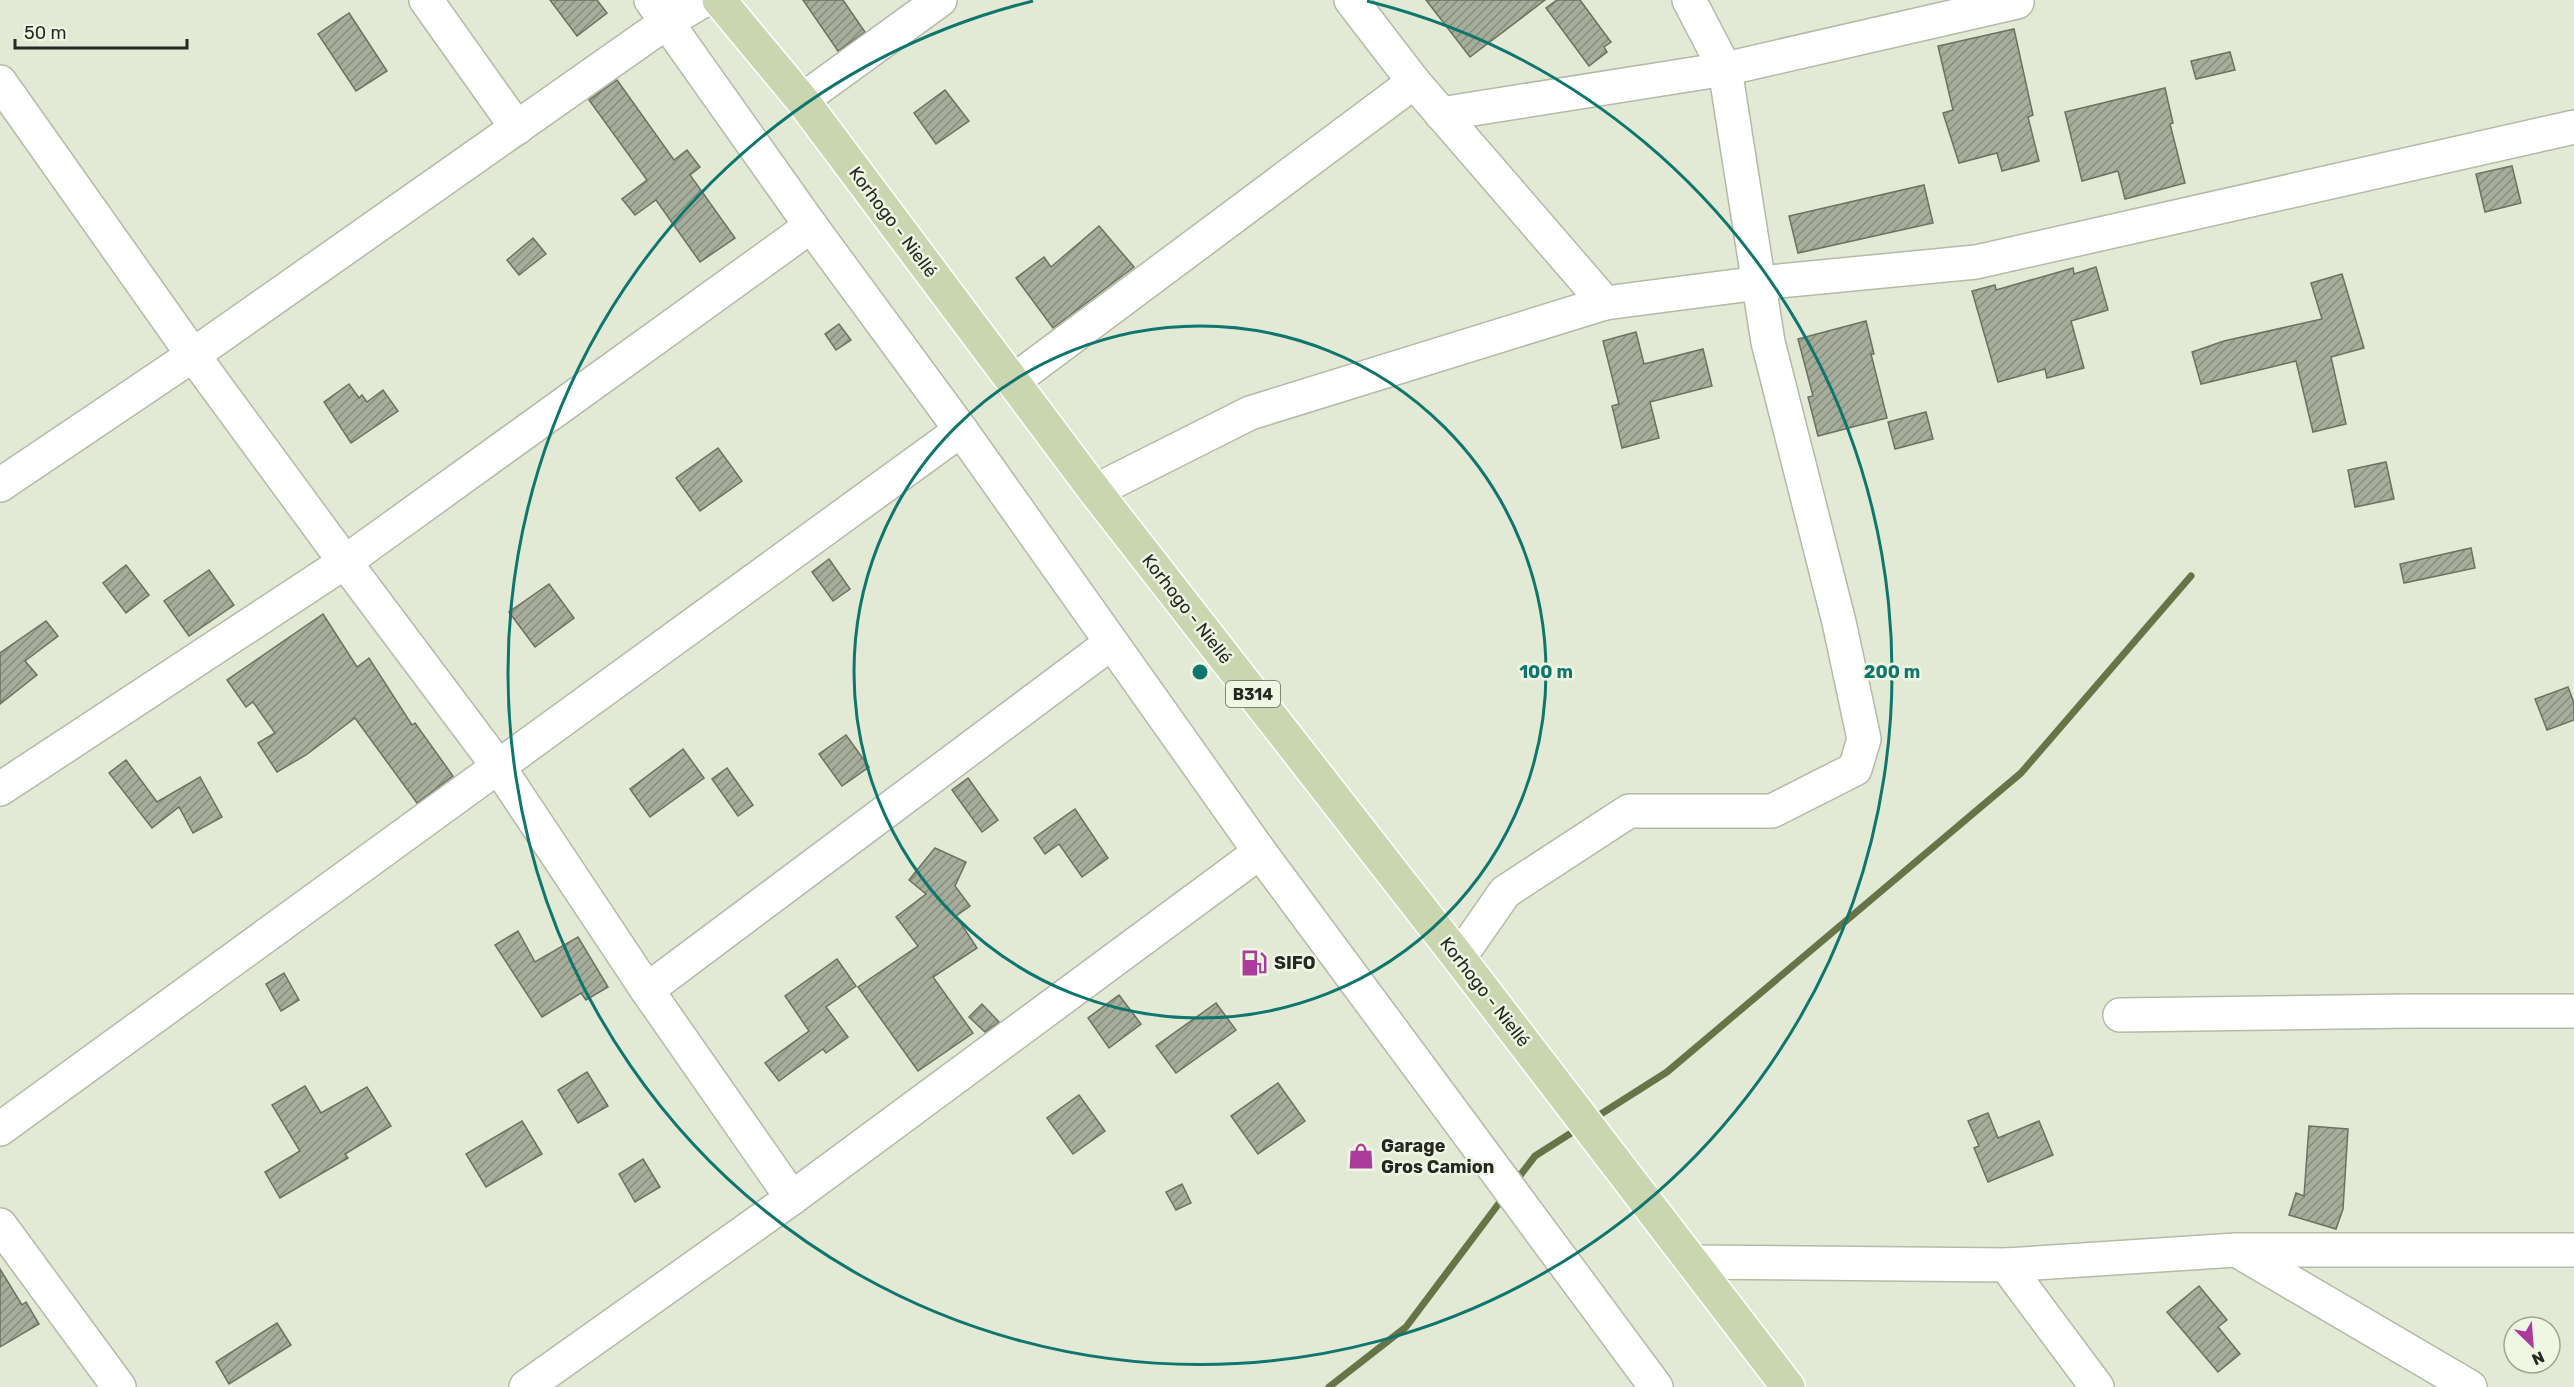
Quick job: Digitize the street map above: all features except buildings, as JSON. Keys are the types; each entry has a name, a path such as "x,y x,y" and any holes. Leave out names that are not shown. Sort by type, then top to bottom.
{"main road":[{"name":"Korhogo - Niellé","path":"719,0 802,100 1095,491 1459,958 1788,1387"}],"street":[{"path":"426,0 517,128"},
{"path":"0,485 193,355 517,128 659,11 704,0"},
{"path":"802,100 940,0"},
{"path":"1351,0 1414,82 1605,303"},
{"path":"1459,958 1505,892 1629,811 1772,811 1856,769 1864,739 1839,622 1767,342 1725,69 1689,0"},
{"path":"1441,114 1725,69 2017,2"},
{"path":"659,11 811,226 961,430 1260,852 1656,1387"},
{"path":"1012,382 1414,82"},
{"path":"0,84 193,355 498,766 647,990 792,1198"},
{"path":"1095,491 1250,413 1605,303 1759,283 1976,262 2574,127"},
{"path":"0,789 345,562 811,226"},
{"path":"0,1129 961,430"},
{"path":"647,990 1111,643"},
{"path":"526,1387 792,1198 1260,852"},
{"path":"2120,1015 2574,1011"},
{"path":"0,1225 119,1387"},
{"path":"1692,1262 2006,1265 2236,1250 2574,1250"},
{"path":"2236,1250 2470,1387"},
{"path":"2006,1265 2097,1387"}],"waterway":[{"path":"1593,1119 1667,1072 2021,773 2191,576"},
{"path":"1515,1182 1535,1156 1579,1128"},
{"path":"1329,1387 1406,1327 1503,1198"}],"place":[{"name":"SIFO","path":"1254,963"},
{"name":"Garage Gros Camion","path":"1361,1156"}]}
